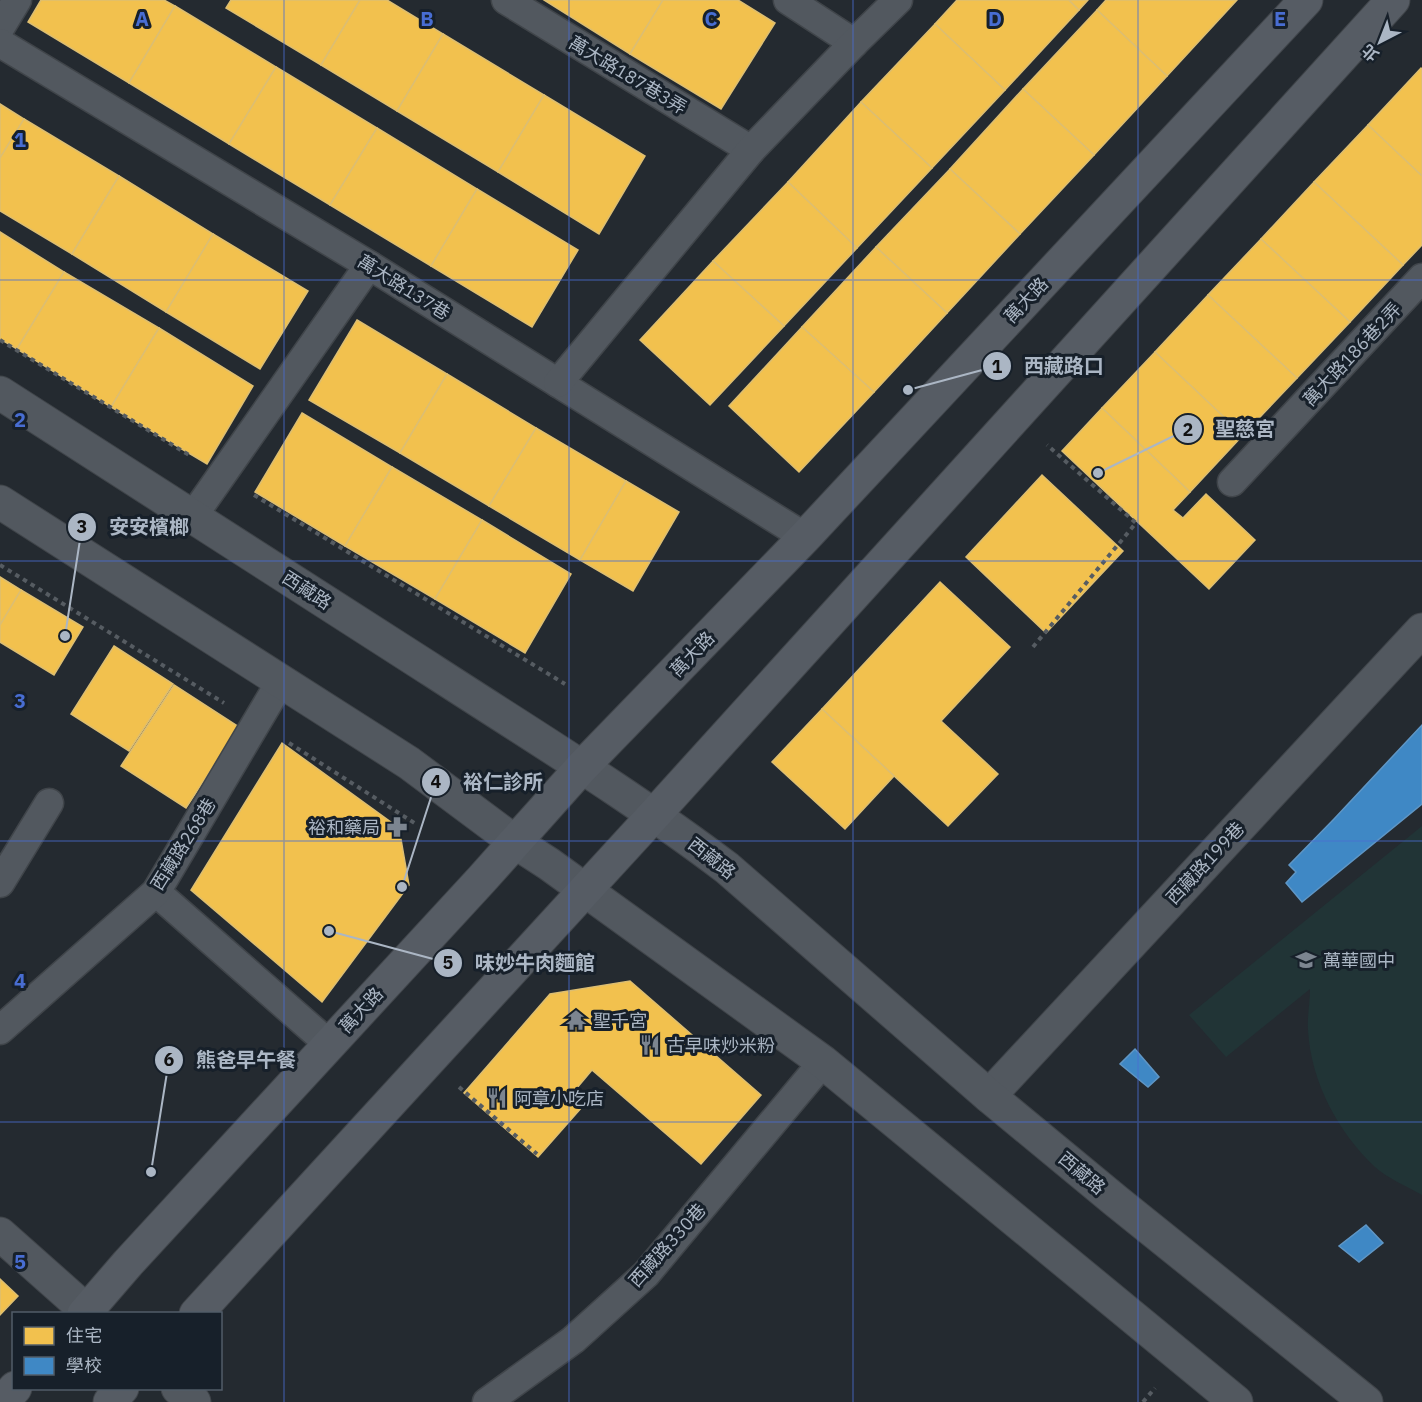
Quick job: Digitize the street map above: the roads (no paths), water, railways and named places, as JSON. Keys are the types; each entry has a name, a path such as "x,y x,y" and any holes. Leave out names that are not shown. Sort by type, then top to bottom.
{"main road":[{"name":"萬大路","path":"88,1312 136,1254 582,767 805,537 1306,0"},
{"path":"198,1312 654,815 1393,0"},
{"path":"2,1402 14,1390"},
{"path":"110,1402 121,1390"}],"street":[{"name":"西藏路","path":"0,393 582,767 727,868 989,1096 1359,1400"},
{"path":"0,502 409,763 515,842 549,864 823,1062 1236,1402"},
{"name":"西藏路199巷","path":"989,1096 1422,630"},
{"path":"0,1234 86,1312"},
{"path":"179,1390 195,1402"}],"lane":[{"path":"0,28 17,0"},
{"name":"萬大路187巷3弄","path":"506,0 751,150"},
{"path":"788,0 854,43"},
{"path":"558,382 751,150 898,0"},
{"name":"萬大路137巷","path":"0,44 369,265 805,537"},
{"path":"193,516 369,265"},
{"name":"萬大路186巷2弄","path":"1233,482 1422,278"},
{"name":"西藏路268巷","path":"0,1030 156,892 281,681"},
{"path":"0,883 49,803"},
{"path":"156,892 329,1044"},
{"name":"西藏路330巷","path":"487,1402 573,1340 646,1274 823,1062"}],"place":[{"name":"西藏路口","path":"908,390"},
{"name":"聖慈宮","path":"1098,473"},
{"name":"安安檳榔","path":"65,636"},
{"name":"裕和藥局","path":"397,827"},
{"name":"裕仁診所","path":"402,887"},
{"name":"味妙牛肉麵館","path":"329,931"},
{"name":"萬華國中","path":"1306,960"},
{"name":"聖千宮","path":"576,1020"},
{"name":"古早味炒米粉","path":"650,1045"},
{"name":"阿章小吃店","path":"497,1098"},
{"name":"熊爸早午餐","path":"151,1172"}]}
